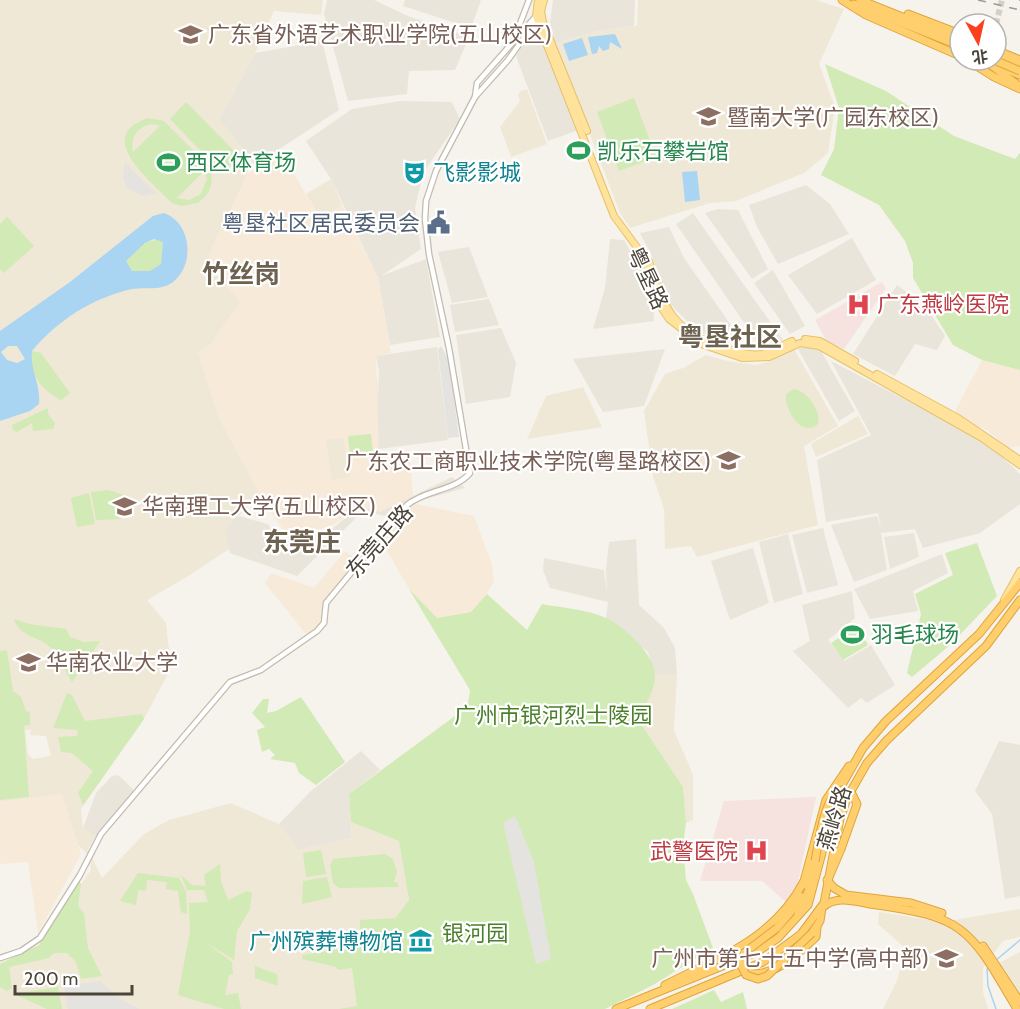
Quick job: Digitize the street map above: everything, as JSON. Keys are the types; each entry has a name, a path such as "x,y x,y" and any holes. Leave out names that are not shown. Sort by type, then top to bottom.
{"highway":[{"path":"842,0 948,36"},
{"path":"842,0 866,15 948,49"},
{"path":"860,0 948,40"},
{"path":"872,0 948,29"},
{"path":"986,72 1020,88"},
{"path":"1002,72 1020,88"},
{"path":"1001,607 1020,583"},
{"name":"燕岭路","path":"650,1009 736,971 763,962 801,934 822,908 843,808 867,763 887,740 986,646 1020,600"},
{"name":"燕岭路","path":"615,1009 757,952 778,938 812,898 834,808 855,760 886,721 971,641 1001,607"},
{"path":"817,927 767,976 758,979 746,975 741,965 744,953 777,928 796,904 826,800 842,773 855,760"},
{"path":"790,925 805,900 828,802 832,795 842,790 852,794 857,804 827,880 842,893 933,914 960,927 978,945 1017,1009"},
{"path":"643,996 763,933 779,918 804,881"},
{"path":"736,971 759,974 779,968 816,937 822,908 830,902 842,900 893,904 939,911 965,926 980,942 1020,1002"}],"main road":[{"name":"粤垦路","path":"538,0 538,17 545,40 614,216 642,254 657,301 677,328 713,350 752,359 769,357 800,343 819,346 982,438 1020,465"},
{"name":"粤垦路","path":"544,0 538,17 617,213 646,254 658,293 680,324 701,339 748,354 766,353 798,339 820,341 958,418 1020,460"},
{"name":"燕岭路","path":"1001,607 1020,572"}],"street":[{"path":"514,39 529,0"},
{"name":"东莞庄路","path":"0,958 21,951 40,939 80,875 101,834 230,682 261,670 317,631 324,623 326,603 408,505 420,497 464,480 470,473 429,254 425,212 433,179 474,97 477,82 514,39 538,17"},
{"name":"东莞庄路","path":"474,97 508,60 538,17"},
{"path":"522,38 535,34 545,40"}],"shaded area":[{"name":"华南理工大学(五山校区)","path":"0,0 323,0 321,15 274,11 255,53 219,119 250,158 244,164 248,173 209,253 210,266 240,302 210,345 198,352 218,416 260,495 225,528 229,549 147,600 166,623 171,668 144,719 81,809 83,828 95,837 88,849 102,878 144,834 169,820 231,803 279,824 298,850 352,838 351,822 399,841 409,900 395,918 360,921 380,1009 0,1009 0,963 39,945 91,870 90,857 78,845 62,794 0,802","holes":["25,730 31,730 30,735 46,736 51,756 33,759 28,754"]},
{"path":"327,0 374,0 408,16 469,37 455,70 409,71 407,94 348,101 324,14"},
{"path":"405,0 481,0 471,28 403,6"},
{"path":"553,0 635,0 634,26 594,32 555,43 550,22"},
{"name":"暨南大学(广园东校区)","path":"638,0 816,0 844,9 819,64 835,107 828,153 804,173 736,201 710,203 630,228 620,213 555,43 594,32 637,26"},
{"path":"537,36 544,43 578,130 548,141 516,56 527,39"},
{"path":"322,41 339,110 255,165 219,119 255,53"},
{"path":"527,89 547,144 511,157 500,127 520,101 518,95"},
{"path":"400,101 452,102 460,119 423,173 415,208 421,249 381,276 426,259 440,337 390,345 378,278 331,179 306,141 352,109"},
{"path":"284,156 319,218 342,205 378,278 391,353 376,356 379,453 409,450 413,496 380,512 362,507 328,528 285,533 260,495 218,416 198,352 210,345 240,302 210,266 209,253 248,173"},
{"path":"125,163 156,193 143,196 126,187 123,176"},
{"path":"331,179 342,205 320,218 306,194"},
{"path":"806,185 830,204 849,234 778,264 757,227 749,205"},
{"path":"718,209 738,210 768,269 752,279 705,213"},
{"path":"693,213 783,340 763,350 676,224"},
{"path":"669,227 684,258 747,348 698,332 668,302 652,256 640,233"},
{"path":"852,238 876,280 817,314 788,275"},
{"path":"610,239 624,240 648,280 653,301 654,321 593,329 605,288"},
{"path":"469,247 488,297 452,303 438,252"},
{"path":"773,270 805,326 790,334 754,283"},
{"name":"广东燕岭医院","path":"882,282 886,288 844,349 827,342 815,320"},
{"path":"897,285 926,307 945,336 937,350 915,344 895,376 853,354"},
{"path":"489,299 499,325 455,332 450,305"},
{"path":"501,328 516,363 510,397 466,404 456,335"},
{"path":"441,346 449,361 459,437 448,438 438,350"},
{"path":"804,346 821,351 855,411 839,421 798,349"},
{"path":"437,347 448,440 379,449 379,453 256,403 377,378 378,398 379,371 376,356"},
{"path":"665,349 644,406 603,412 573,359"},
{"name":"广东农工商职业技术学院(粤垦路校区)","path":"794,349 838,426 804,446 818,525 697,557 691,546 665,549 664,509 653,476 644,411 665,374 683,368 706,355 756,365 768,362"},
{"path":"982,360 1020,370 1020,446 1008,448 987,430 971,424 955,411"},
{"path":"831,361 971,434 995,450 1020,474 1020,504 980,533 923,548 915,529 881,533 887,570 854,582 831,525 877,516 881,529 878,513 826,522 817,460 871,435"},
{"path":"583,387 602,427 527,439 546,396"},
{"path":"858,416 868,434 816,457 811,444"},
{"path":"226,438 260,495 238,516 268,524 276,538 329,531 362,505 407,499 452,477 465,488 415,502 399,515 384,516 364,510 297,576 230,553 224,528"},
{"path":"343,438 350,477 332,480 326,440"},
{"path":"415,504 474,516 492,565 494,581 484,599 471,612 437,618 409,589 389,554 379,543 401,512"},
{"path":"823,528 838,585 807,593 792,535"},
{"path":"914,533 919,557 890,569 884,537"},
{"path":"788,534 803,594 774,603 759,542"},
{"path":"636,539 639,605 664,628 675,648 677,674 655,674 648,652 606,618 608,602 550,588 543,570 544,558 604,570 607,594 606,569 609,542"},
{"path":"753,548 769,603 730,620 711,561"},
{"path":"345,551 359,561 323,604 320,625 306,634 265,583 271,573 314,588"},
{"path":"942,554 948,573 913,591 918,611 870,619 854,589"},
{"path":"852,591 855,618 828,640 844,661 871,645 895,685 867,703 861,698 848,708 793,651 810,641 802,605"},
{"path":"655,674 677,674 674,730 693,775 693,820 686,823 683,787 639,721 641,710 653,689"},
{"path":"999,741 1020,745 1020,896 1005,899 992,814 975,791"},
{"path":"361,751 380,770 349,794 352,838 298,850 279,824 310,792"},
{"path":"118,775 133,789 133,793 95,837 83,828 96,793 112,776"},
{"path":"62,794 81,854 38,933 28,862 0,864 0,802"},
{"name":"武警医院","path":"816,797 796,891 788,904 762,881 700,881 724,801"},
{"path":"515,816 534,862 551,959 536,964 503,823"},
{"name":"广州市第七十五中学(高中部)","path":"1020,909 1020,937 1003,941 983,968 983,992 988,1009 883,1009 898,978 905,948 878,924 879,912 942,922"},
{"path":"1020,952 1020,996 999,963"},
{"path":"100,981 121,999 139,1009 68,1009 64,986"}],"green space":[{"path":"825,64 886,91 954,136 1015,159 1020,153 1020,370 982,360 953,345 913,278 913,263 905,241 879,205 821,175 834,149 839,108"},
{"path":"634,98 656,157 619,171 597,112"},
{"path":"186,102 239,156 222,173 170,119"},
{"name":"西区体育场","path":"148,118 164,121 210,167 212,178 209,191 198,203 181,206 172,203 141,172 126,148 125,136 132,126","holes":["154,124 160,126 133,152 136,133","204,171 207,179 201,194 189,200 177,198"]},
{"path":"7,217 34,246 4,273 0,269 0,224"},
{"path":"159,239 163,242 161,264 150,271 132,271 126,261 145,243"},
{"path":"32,351 41,353 70,393 61,400 47,391 38,380 33,367"},
{"path":"794,389 804,393 815,408 818,424 812,428 800,425 791,414 786,394"},
{"path":"48,408 48,414 55,423 53,429 33,431 32,423 17,432 13,430 12,425"},
{"path":"371,434 373,453 350,456 348,436"},
{"path":"108,490 128,496 121,519 96,520 91,492"},
{"path":"89,493 95,524 77,527 71,498"},
{"path":"977,543 997,596 950,645 912,677 907,673 921,614 915,594 953,575 945,553"},
{"name":"广州市银河烈士陵园","path":"409,589 437,618 471,612 487,594 527,630 542,604 591,613 606,618 621,627 644,650 653,666 655,681 639,721 683,787 686,823 683,845 686,880 713,948 653,985 605,1009 339,1009 357,1006 352,968 338,970 336,967 302,959 303,955 360,946 360,920 395,918 409,900 399,841 351,822 349,794 459,713 468,703 470,690"},
{"path":"14,619 29,624 66,629 70,637 84,642 100,641 72,682 51,648 21,630"},
{"name":"羽毛球场","path":"857,626 868,645 843,660 831,643"},
{"path":"7,650 13,691 21,697 26,711 30,712 30,725 24,726 29,797 0,800 0,651"},
{"path":"67,693 72,695 85,721 142,714 144,719 83,805 78,793 93,771 72,753 61,752 58,737 77,736 78,730 53,728"},
{"path":"301,697 345,762 316,785 299,773 295,763 270,759 275,755 269,749 262,752 257,730 265,727 252,713 263,699 269,699 267,713 276,711"},
{"path":"321,850 326,874 306,877 303,853"},
{"path":"385,854 393,859 397,872 394,882 398,883 398,887 339,888 333,883 330,865 333,859"},
{"path":"220,864 221,881 228,900 247,891 252,893 250,909 237,931 234,960 205,942 232,962 233,974 229,975 225,995 238,993 241,1009 224,1009 178,995 190,932 189,903 208,902 204,890 187,890 181,875 192,885 206,886 204,875"},
{"path":"138,873 179,878 186,892 187,914 181,912 178,891 166,889 167,882 147,880 146,891 138,890 136,905 120,901"},
{"path":"327,877 332,897 302,904 303,881"},
{"path":"78,879 81,884 78,906 84,913 88,948 102,976 81,979 76,962 67,953 54,953 49,958 9,967 12,988 7,991 0,987 0,964 39,945"},
{"path":"255,966 277,974 278,986 255,978"},
{"path":"58,987 62,1009 47,1009 14,994"},
{"path":"714,990 721,1002 743,992 747,1009 672,1009"}],"water":[{"path":"615,34 622,49 610,42 609,49 603,51 599,46 597,53 592,54 588,37"},
{"path":"582,38 588,55 569,61 563,44"},
{"path":"697,171 700,200 685,202 682,172"},
{"path":"164,213 173,218 185,235 187,255 180,275 164,287 132,289 103,298 65,320 32,351 39,404 30,411 0,421 0,331 70,282 153,216","holes":["154,239 163,242 161,264 150,271 132,271 126,261 145,243","8,346 17,346 25,359 17,363 7,360 1,352"]}],"waterway":[{"path":"995,961 1020,940"},
{"path":"990,967 987,969 988,986 996,1009"}],"tunnel":[{"path":"999,12 1002,0"},
{"path":"1006,72 1020,80"}],"railway":[{"path":"978,0 1020,10"}],"place":[{"name":"广东省外语艺术职业学院(五山校区)","path":"190,34"},
{"name":"暨南大学(广园东校区)","path":"709,117"},
{"name":"凯乐石攀岩馆","path":"579,151"},
{"name":"西区体育场","path":"168,162"},
{"name":"飞影影城","path":"415,172"},
{"name":"粤垦社区居民委员会","path":"438,223"},
{"name":"广东燕岭医院","path":"859,304"},
{"name":"广东农工商职业技术学院(粤垦路校区)","path":"729,461"},
{"name":"华南理工大学(五山校区)","path":"124,506"},
{"name":"羽毛球场","path":"853,634"},
{"name":"华南农业大学","path":"28,662"},
{"name":"武警医院","path":"756,851"},
{"name":"广州殡葬博物馆","path":"421,941"},
{"name":"广州市第七十五中学(高中部)","path":"947,958"}],"district":[{"name":"竹丝岗","path":"241,274"},
{"name":"粤垦社区","path":"730,337"},
{"name":"东莞庄","path":"302,542"}],"park label":[{"name":"银河园","path":"475,933"}]}
